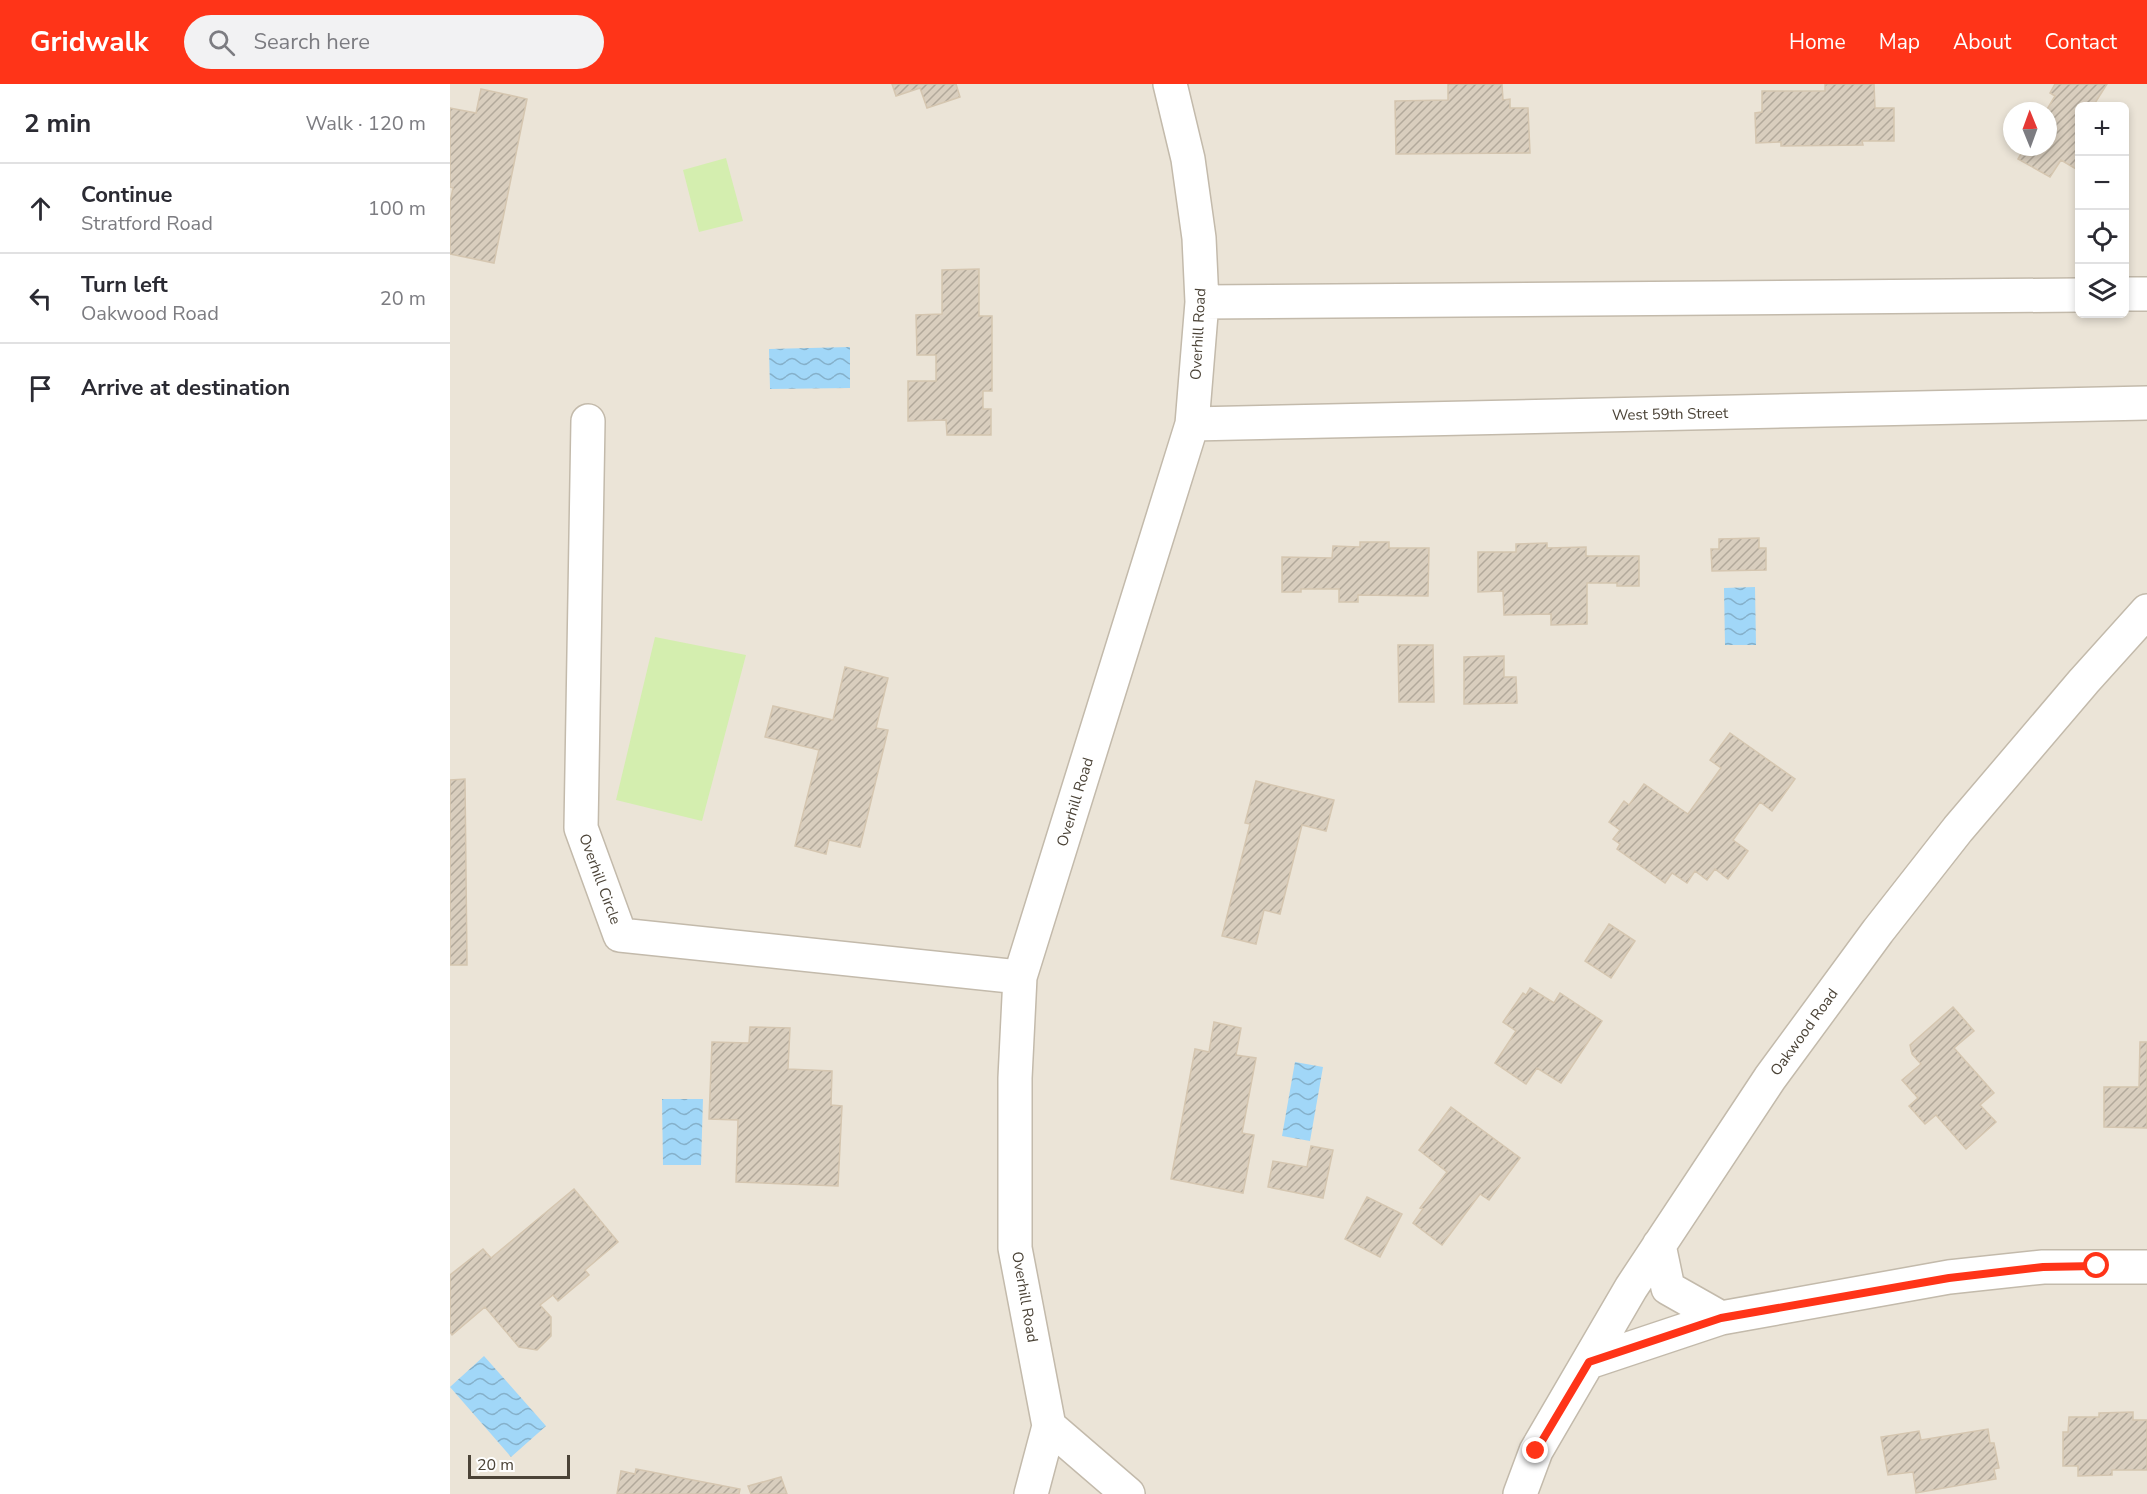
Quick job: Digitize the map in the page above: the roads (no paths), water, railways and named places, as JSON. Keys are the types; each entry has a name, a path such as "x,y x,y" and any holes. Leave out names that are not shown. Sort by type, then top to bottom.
{"street":[{"name":"Overhill Road","path":"1049,1426 1015,1248 1015,1078 1020,977 1192,424 1202,302 1199,238 1188,159 1170,84"},
{"path":"1202,302 2075,294"},
{"path":"2129,294 2147,294"},
{"name":"West 59th Street","path":"1192,424 2147,403"},
{"name":"Overhill Circle","path":"588,421 581,828 620,935 1020,977"},
{"name":"Oakwood Road","path":"1520,1494 1536,1451 1631,1288 1770,1078 1878,931 1958,829 2147,611"},
{"path":"1659,1245 1668,1288 1721,1318"},
{"path":"1589,1362 1721,1318 1949,1278 2043,1267 2147,1267"},
{"path":"1030,1494 1049,1426 1128,1494"}],"water":[{"path":"850,347 850,388 770,389 769,349"},
{"path":"1755,587 1756,645 1725,645 1724,588"},
{"path":"1295,1062 1323,1067 1310,1141 1282,1136"},
{"path":"662,1099 703,1099 701,1165 663,1165"},
{"path":"484,1356 546,1426 511,1457 450,1387"}]}
